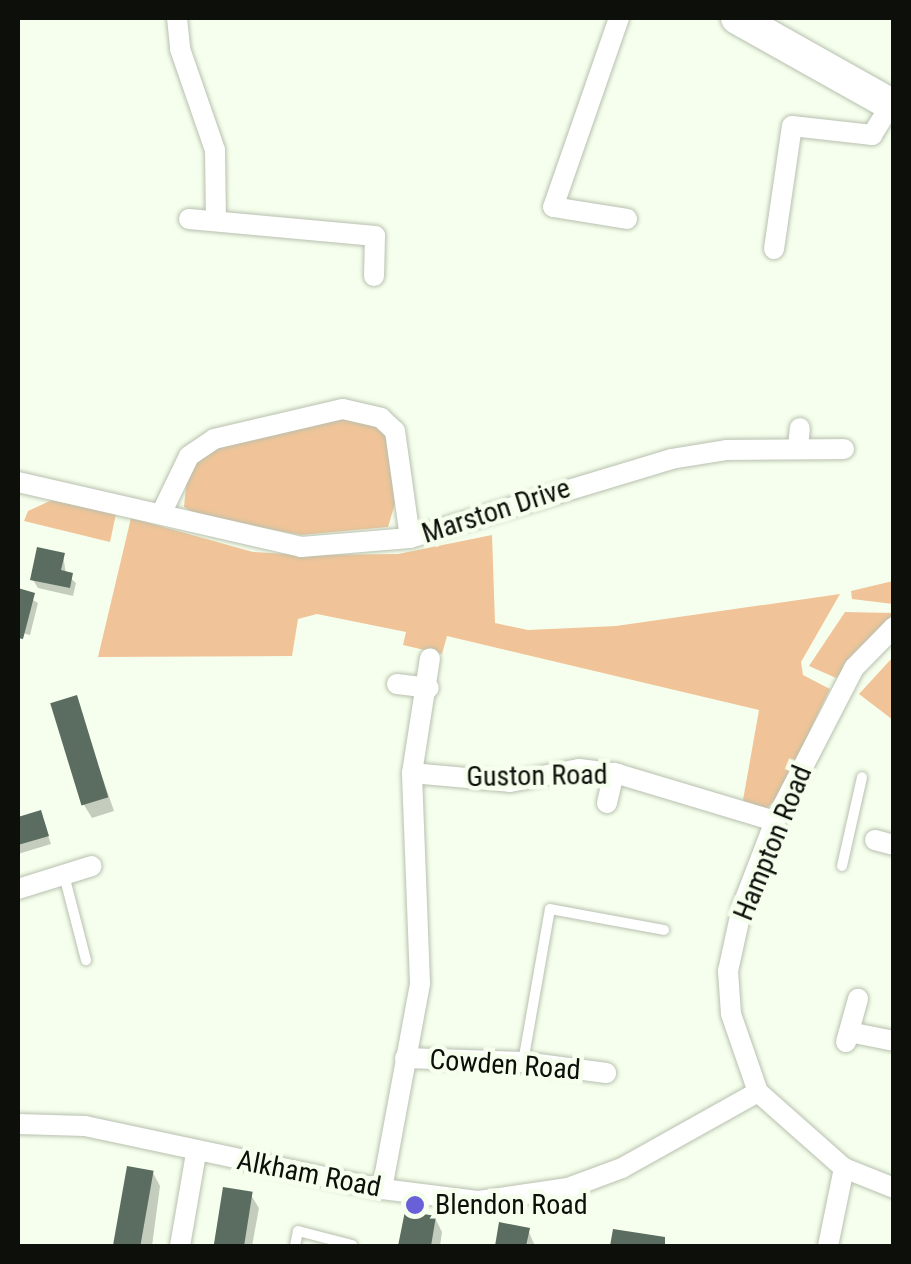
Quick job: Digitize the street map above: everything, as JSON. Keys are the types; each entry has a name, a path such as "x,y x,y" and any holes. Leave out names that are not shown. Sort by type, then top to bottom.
{"highway":[{"path":"751,20 892,106"}],"street":[{"path":"177,18 180,49 215,150 216,221"},
{"path":"620,18 552,207 627,219"},
{"path":"774,248 792,126 872,136 892,106"},
{"path":"189,218 375,236 374,276"},
{"path":"160,514 188,456 214,439 240,428 343,408 381,418 395,431 410,538"},
{"name":"Marston Drive","path":"19,482 301,547 410,538 671,459 798,438 844,449"},
{"path":"18,506 19,482"},
{"name":"Hampton Road","path":"894,626 854,668 775,821 742,907 728,970 731,1014 758,1092 844,1168 894,1188"},
{"path":"382,1189 420,982 412,773 429,688 430,658"},
{"path":"397,684 429,688"},
{"name":"Guston Road","path":"412,773 510,782 579,769 614,773 775,821"},
{"path":"607,803 614,773"},
{"path":"18,889 92,866"},
{"path":"858,999 848,1037 894,1041"},
{"name":"Cowden Road","path":"404,1058 523,1062 606,1073"},
{"name":"Alkham Road","path":"18,1124 85,1126 382,1189 480,1201 568,1188 622,1168 758,1092"},
{"path":"180,1246 196,1152"},
{"path":"828,1246 844,1168"}],"lane":[{"path":"842,866 862,776"},
{"path":"850,836 884,842"},
{"path":"64,876 86,960"},
{"path":"536,906 664,930"},
{"path":"523,1062 550,909"},
{"path":"295,1246 298,1231 352,1244"}],"shaded area":[{"path":"343,409 395,431 396,500 388,527 301,535 199,516 184,507 189,456"},
{"path":"52,500 116,514 110,542 24,521 28,511"},
{"path":"131,518 253,552 302,555 398,554 492,535 495,623 528,630 616,626 840,594 801,662 803,675 830,689 778,797 767,808 752,810 743,800 759,710 447,636 442,654 403,645 406,632 317,614 298,619 292,656 98,657"},
{"path":"893,581 893,604 852,599 851,591"},
{"path":"845,612 893,613 893,621 836,678 809,666"},
{"path":"893,657 893,720 859,694"}],"building":[{"path":"37,547 65,553 61,570 73,573 70,588 30,580"},
{"path":"18,588 35,593 23,639 18,638"},
{"path":"77,695 108,797 82,806 50,703"},
{"path":"41,810 49,836 18,845 18,817"},
{"path":"127,1166 154,1171 140,1246 113,1246"},
{"path":"223,1187 253,1192 244,1246 214,1246"},
{"path":"405,1211 436,1216 431,1246 398,1246"},
{"path":"499,1222 530,1228 526,1246 495,1246"},
{"path":"613,1229 665,1237 665,1246 610,1246"}],"place":[{"name":"Blendon Road","path":"415,1205"}]}
